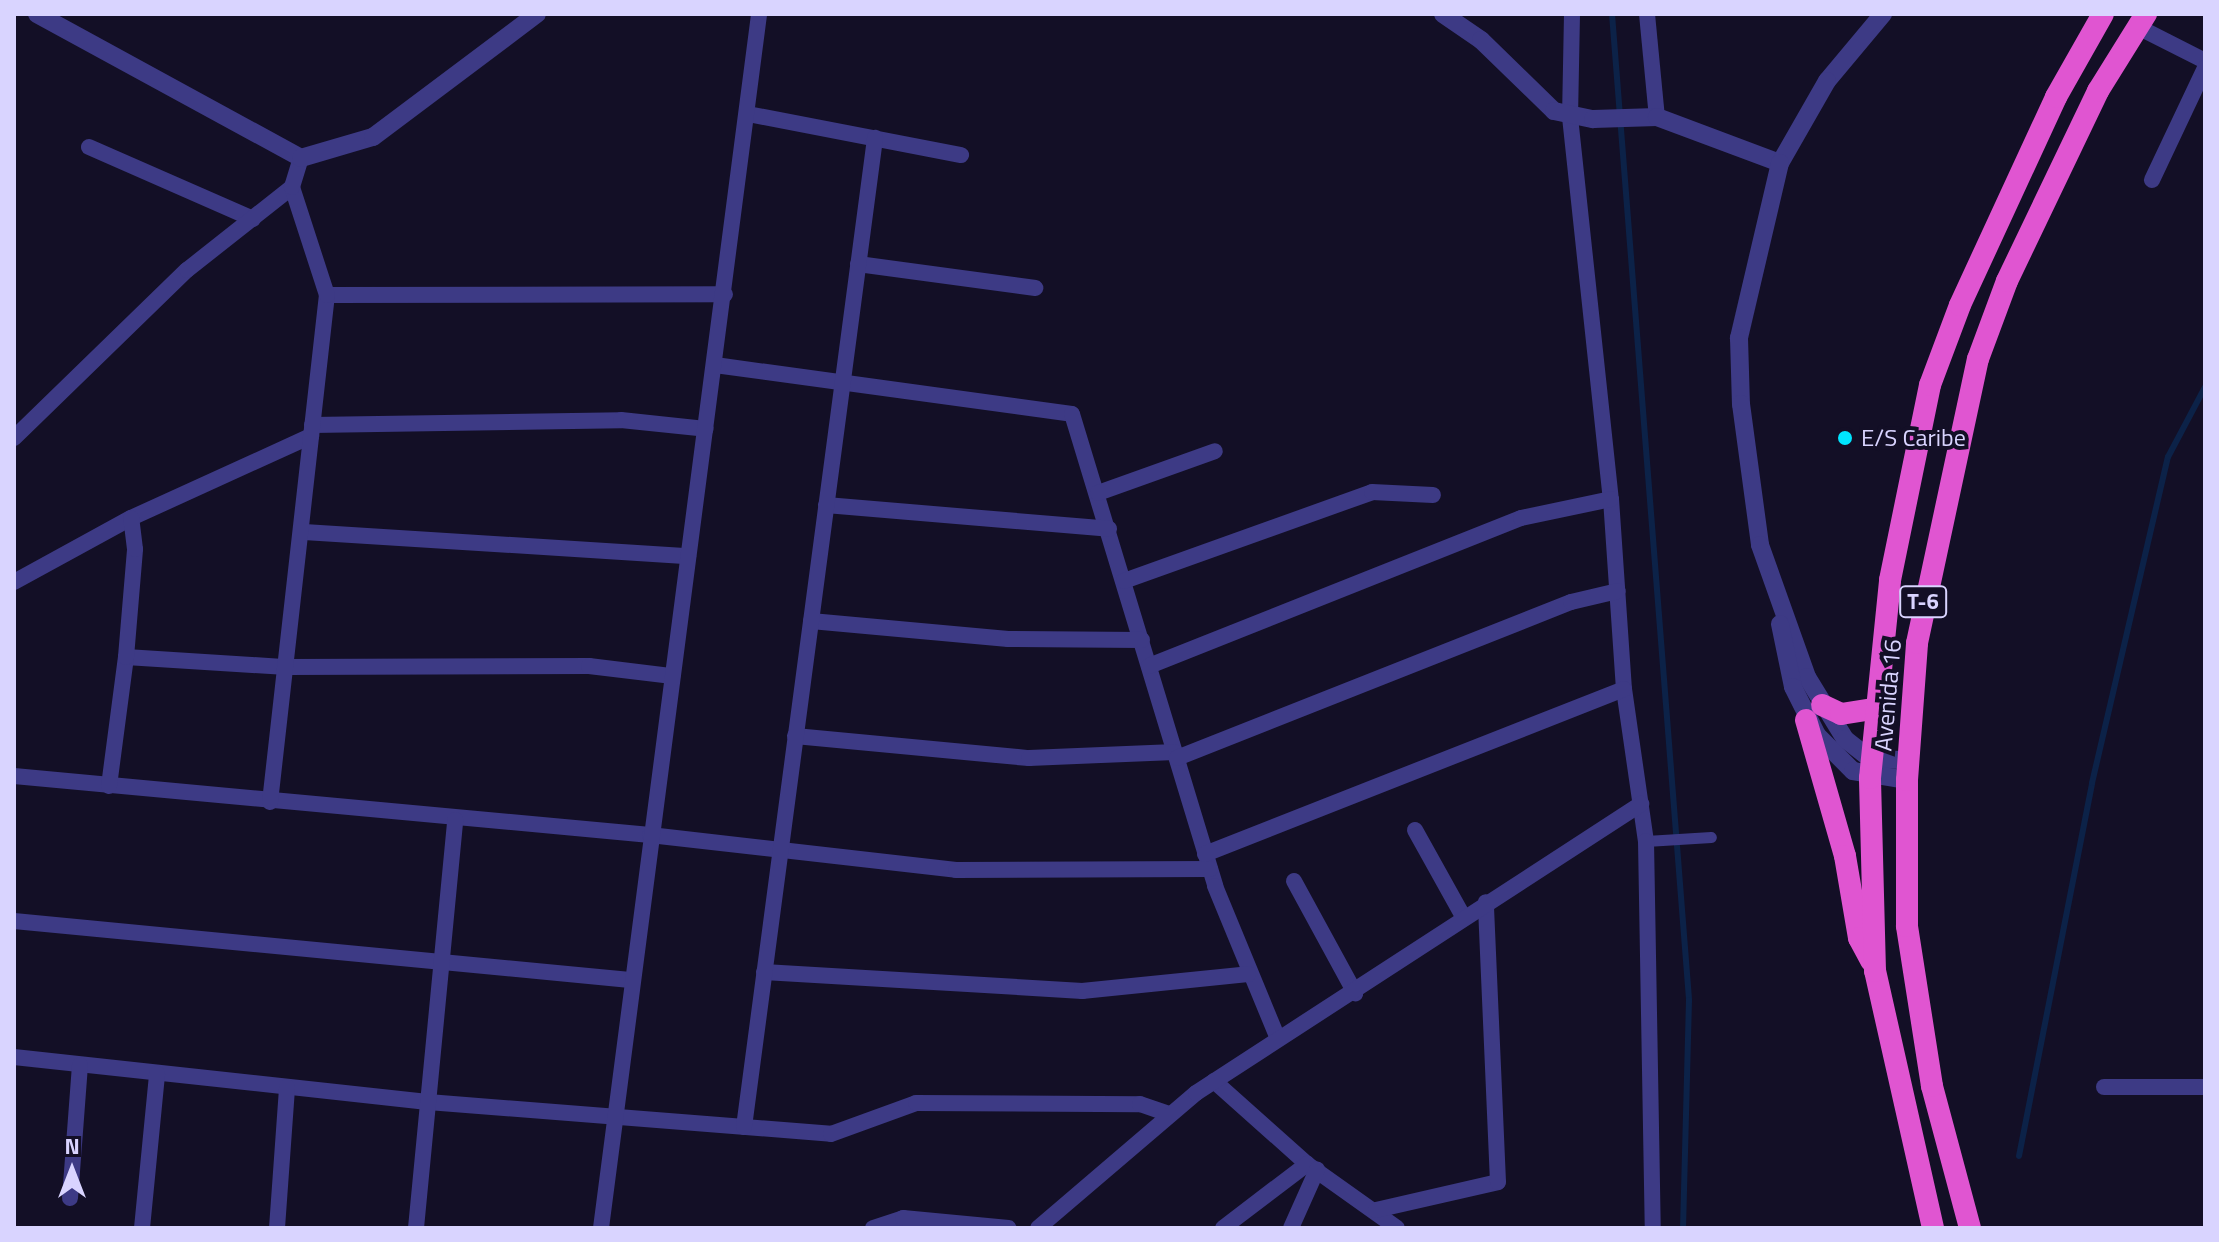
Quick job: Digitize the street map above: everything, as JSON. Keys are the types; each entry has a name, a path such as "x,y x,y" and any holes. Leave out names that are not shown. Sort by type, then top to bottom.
{"highway":[{"name":"Avenida 16","path":"1933,1228 1875,971 1871,768 1873,709 1890,580 1930,385 1995,224 2103,14"},
{"name":"Avenida 16","path":"1970,1228 1932,1086 1907,926 1908,770 1927,575 1978,359 2057,175 2142,20"},
{"path":"1814,712 1841,714 1873,709"},
{"name":"T-6","path":"1814,712 1859,938 1875,971"}],"street":[{"path":"37,14 65,21 301,158 373,137 537,14"},
{"path":"601,1228 611,1116 725,294 759,14"},
{"path":"1443,14 1481,40 1532,94 1570,117 1650,118 1780,163"},
{"path":"1572,14 1570,117 1611,499 1624,689 1646,841 1653,1228"},
{"path":"1647,14 1650,118"},
{"path":"1883,14 1827,81 1780,163 1739,338 1747,473 1776,590 1814,712 1845,739 1871,768 1908,770"},
{"path":"2142,20 2205,61"},
{"path":"2152,180 2205,68"},
{"path":"748,114 961,155"},
{"path":"744,1127 875,138"},
{"path":"89,147 253,219"},
{"path":"14,438 187,270 292,187 301,158"},
{"path":"270,802 304,532 327,295 292,187"},
{"path":"858,264 1035,288"},
{"path":"327,295 725,294"},
{"path":"715,365 1072,414 1208,862 1248,974 1278,1039"},
{"path":"14,582 131,518 312,430 621,420 706,429"},
{"path":"1098,493 1215,451"},
{"path":"1124,581 1372,492 1433,495"},
{"path":"1149,666 1521,518 1611,499"},
{"path":"826,505 1109,529"},
{"path":"109,786 126,657 135,549 131,518"},
{"path":"304,532 688,556"},
{"path":"795,736 1029,758 1176,755 1571,602 1618,591"},
{"path":"811,621 1008,639 1142,640"},
{"path":"126,657 287,667 589,666 672,676"},
{"path":"14,776 455,820 650,835 780,853 956,870 1208,862 1624,689"},
{"path":"1038,1228 1169,1114 1214,1081 1355,993 1486,902 1641,804"},
{"path":"416,1228 455,820"},
{"path":"1415,830 1464,918"},
{"path":"1646,841 1711,837"},
{"path":"1294,881 1355,993"},
{"path":"1376,1210 1498,1182 1486,902"},
{"path":"14,921 630,980"},
{"path":"764,972 1082,991 1248,974"},
{"path":"14,1057 428,1102 831,1134 916,1103 1140,1104 1169,1114"},
{"path":"70,1198 80,1065"},
{"path":"142,1228 157,1074"},
{"path":"1214,1081 1312,1167 1397,1228"},
{"path":"277,1228 287,1087"},
{"path":"2104,1087 2205,1087"},
{"path":"1223,1228 1312,1167"},
{"path":"1291,1228 1312,1167"},
{"path":"873,1228 903,1218 1009,1228"}],"waterway":[{"path":"1612,14 1689,1000 1683,1228"},
{"path":"2019,1156 2092,783 2168,457 2205,387"}],"place":[{"name":"E/S Caribe","path":"1845,438"}]}
